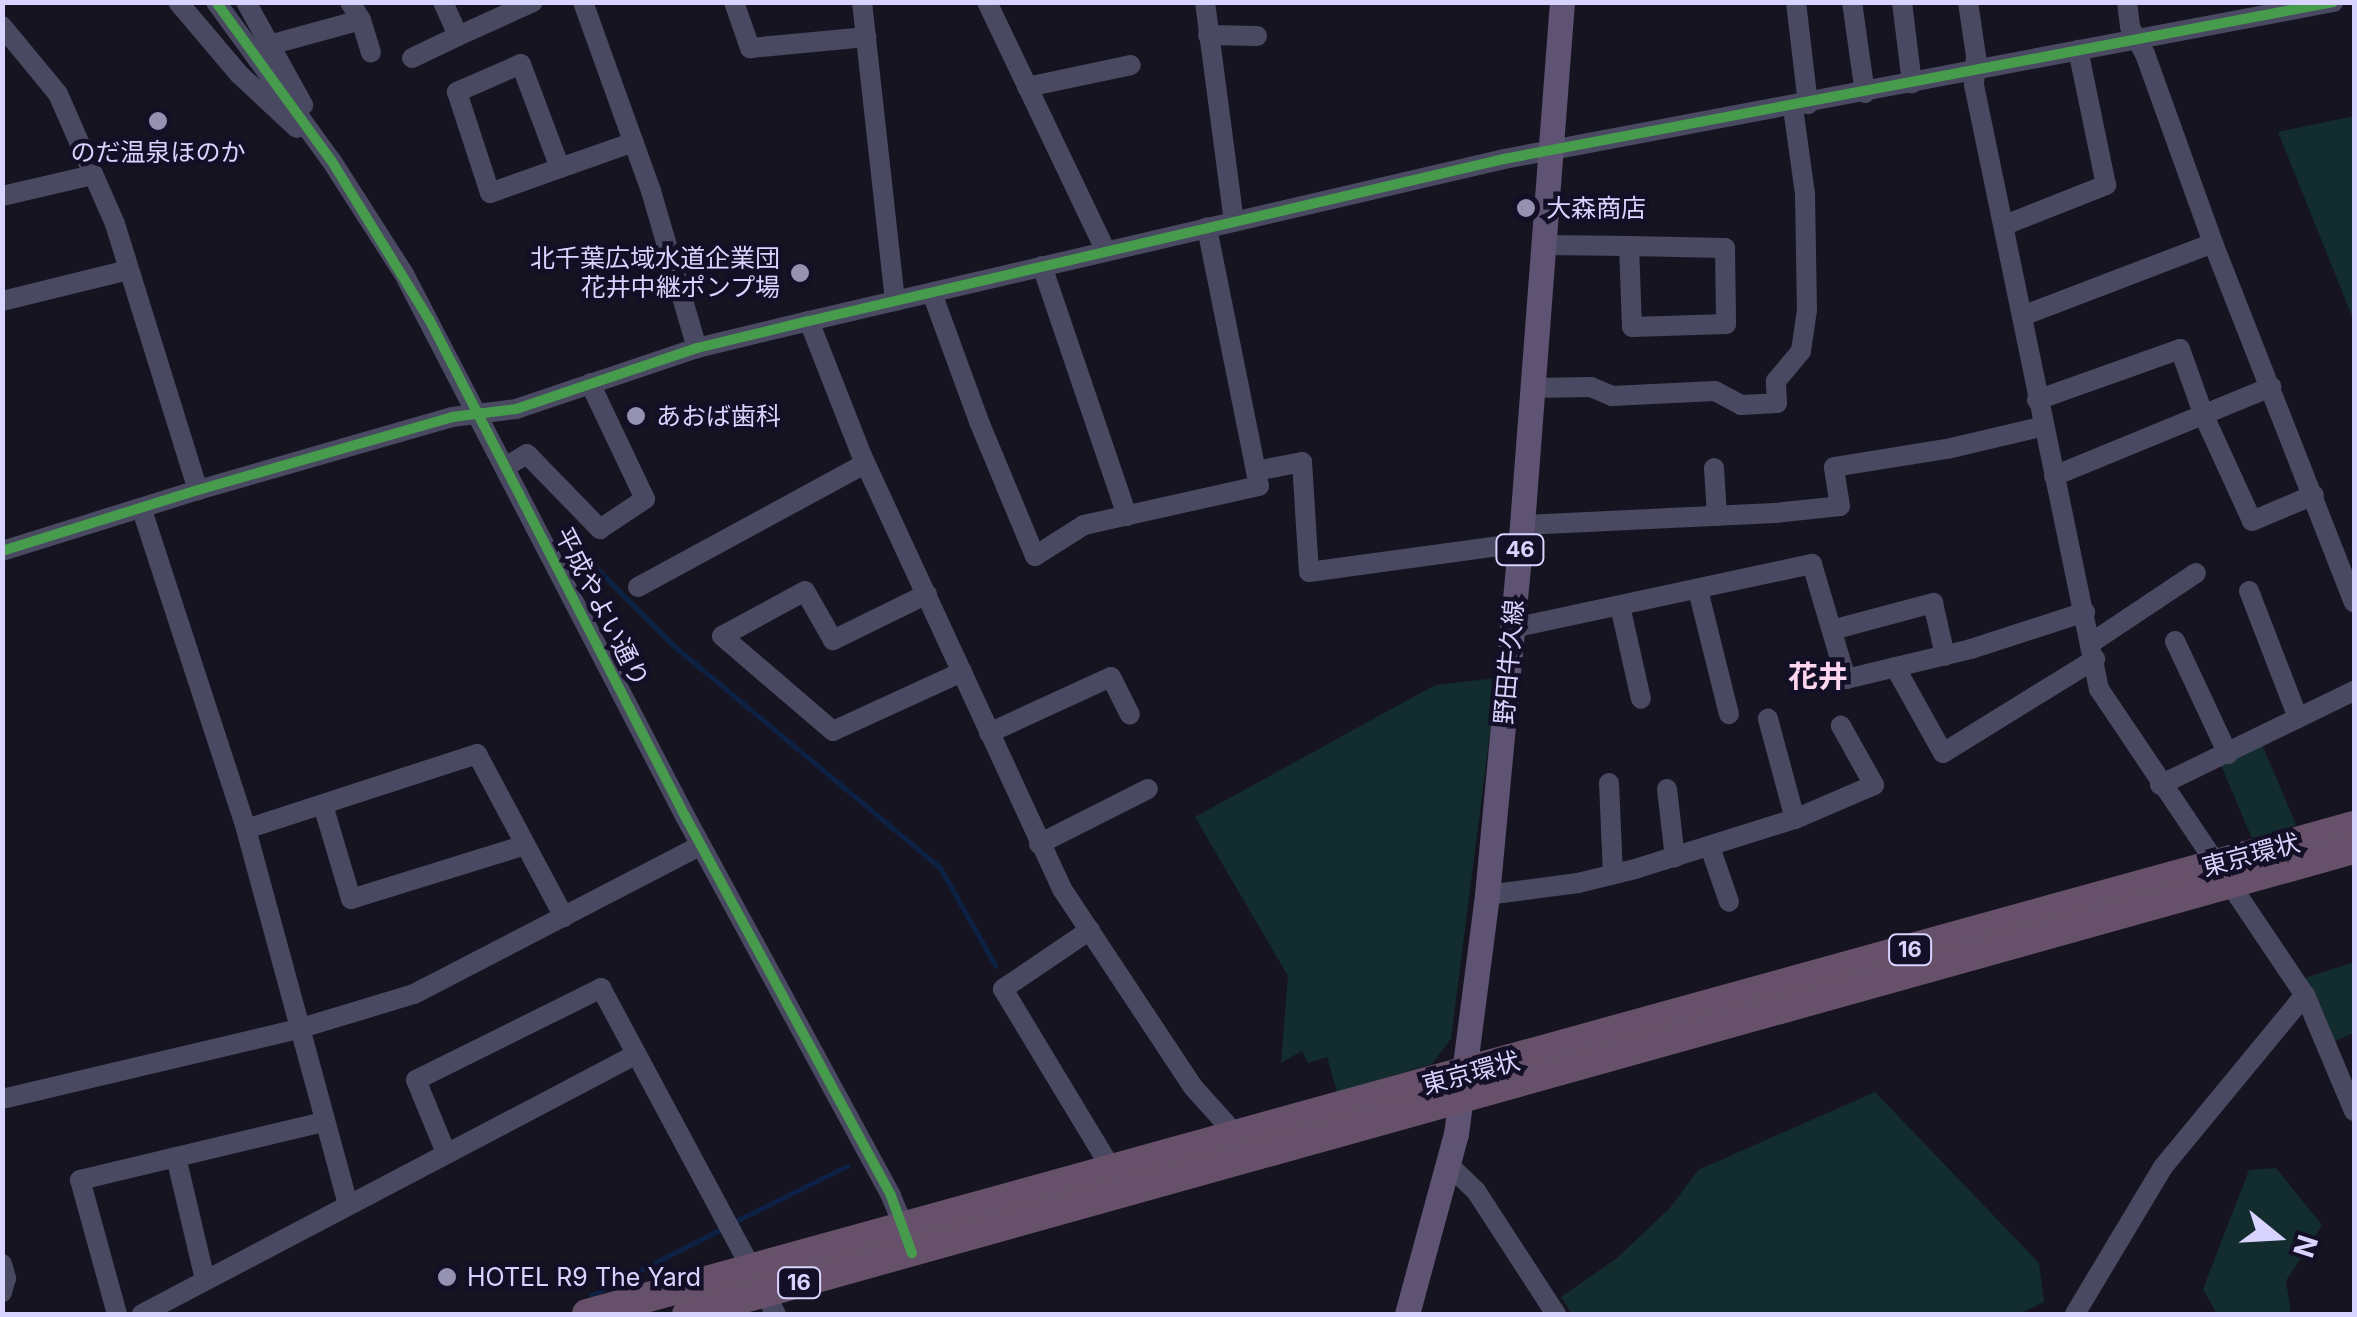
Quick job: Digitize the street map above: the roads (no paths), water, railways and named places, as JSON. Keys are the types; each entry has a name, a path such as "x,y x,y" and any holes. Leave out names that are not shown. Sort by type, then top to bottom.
{"highway":[{"name":"東京環状","path":"909,1241 2223,874 2354,826"},
{"name":"東京環状","path":"2223,874 2354,849"},
{"name":"東京環状","path":"687,1314 1113,1171 1239,1138 1463,1088"},
{"name":"東京環状","path":"587,1314 763,1291"}],"main road":[{"name":"野田牛久線","path":"1408,1314 1449,1165 1463,1088 1487,895 1521,534 1562,2"}],"street":[{"path":"178,2 240,74 331,160"},
{"name":"平成やよい通り","path":"216,2 331,160 412,289 909,1241"},
{"path":"246,2 273,44 331,160"},
{"path":"443,2 458,36"},
{"path":"412,58 533,2"},
{"path":"583,2 634,142 696,348"},
{"path":"734,2 750,48 866,37"},
{"path":"862,2 894,301"},
{"path":"987,2 1106,251"},
{"path":"1204,2 1234,221"},
{"path":"1533,388 1592,387 1612,396 1715,391 1741,404 1777,402 1776,381 1801,351 1808,310 1796,2"},
{"path":"1852,2 1865,93"},
{"path":"1902,2 1912,83"},
{"path":"1968,2 1976,70 1974,84 2099,689 2160,785 2305,994 2353,1104"},
{"path":"2127,2 2135,39 2145,54 2213,243 2352,591"},
{"path":"2,552 198,490 477,414 516,410 696,348 808,320 1551,152 2333,2"},
{"path":"273,44 356,11 370,52"},
{"path":"2,26 58,94 93,175 128,270 198,490"},
{"path":"1208,35 1257,36"},
{"path":"2004,226 2106,185 2078,50"},
{"path":"560,168 521,64 457,92 490,193 634,142"},
{"path":"1027,86 1131,65"},
{"path":"2,196 93,175"},
{"path":"932,293 1035,556 1084,525 1260,486 1207,227"},
{"path":"2022,316 2213,243"},
{"path":"1545,245 1629,246 1725,248 1727,333 1632,327 1629,246"},
{"path":"1042,266 1127,516"},
{"path":"2,301 128,270"},
{"path":"808,320 865,464 1039,844 1193,1087 1239,1138"},
{"path":"2037,400 2180,349 2204,416 2252,521 2314,496"},
{"path":"507,466 527,454 600,530 645,499 590,383"},
{"path":"2054,476 2271,387"},
{"path":"1256,471 1302,462 1309,572 1521,534 1840,506 1834,467 1947,449 2044,426"},
{"path":"638,587 865,464"},
{"path":"1714,468 1717,516"},
{"path":"142,510 246,829 348,1204"},
{"path":"1513,628 1812,564 1846,679 1945,656 2084,612"},
{"path":"1895,668 1942,753 2093,651 2196,573"},
{"path":"1698,590 1729,714"},
{"path":"2249,590 2298,718"},
{"path":"927,594 833,640 805,592 722,636 834,730 962,672"},
{"path":"1832,630 1933,603 1945,656"},
{"path":"1620,606 1641,700"},
{"path":"2176,642 2228,754"},
{"path":"990,733 1111,677 1130,716"},
{"path":"2160,785 2354,691"},
{"path":"1768,718 1795,818"},
{"path":"1487,895 1612,874 1675,858 1795,818 1874,785 1841,726"},
{"path":"246,829 477,754 564,917"},
{"path":"1609,783 1612,874"},
{"path":"1039,844 1148,789"},
{"path":"1667,789 1675,858"},
{"path":"323,804 351,899 525,845"},
{"path":"2,1099 298,1030 414,994 700,845"},
{"path":"1710,847 1729,902"},
{"path":"1090,930 1003,989 1113,1171"},
{"path":"446,1153 416,1080 601,988 763,1291"},
{"path":"2076,1314 2163,1166 2305,994"},
{"path":"142,1314 635,1055"},
{"path":"117,1314 80,1180 324,1122"},
{"path":"176,1157 205,1280"},
{"path":"1449,1165 1476,1191 1556,1314"},
{"path":"2,1264 6,1278 2,1292"}],"waterway":[{"path":"599,571 674,646 940,868 995,965"},
{"path":"736,1221 847,1166"},
{"path":"592,1295 721,1229"}],"place":[{"name":"のだ温泉ほのか","path":"158,121"},
{"name":"大森商店","path":"1526,208"},
{"name":"北千葉広域水道企業団 花井中継ポンプ場","path":"800,273"},
{"name":"あおば歯科","path":"636,416"},
{"name":"HOTEL R9 The Yard","path":"447,1277"}],"district":[{"name":"花井","path":"1818,676"}]}
